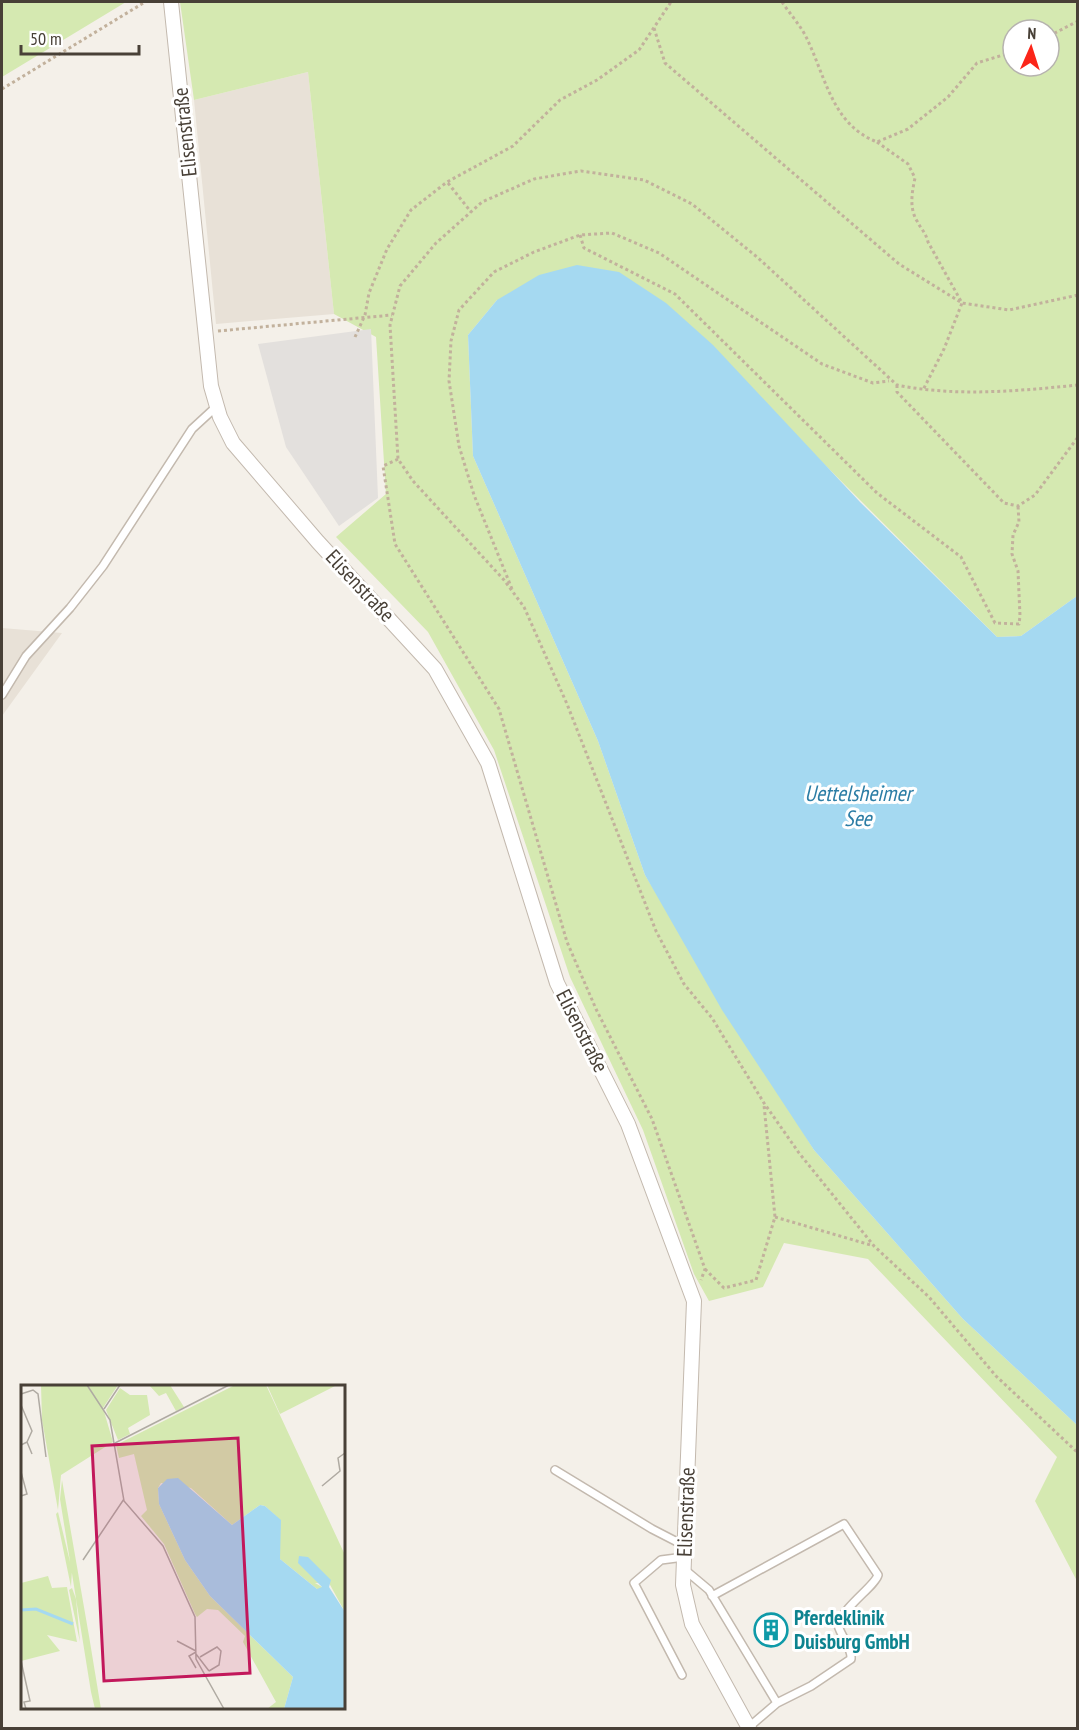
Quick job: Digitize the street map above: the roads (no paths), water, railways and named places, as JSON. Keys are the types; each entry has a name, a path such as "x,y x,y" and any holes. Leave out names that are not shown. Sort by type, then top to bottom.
{"street":[{"name":"Elisenstraße","path":"171,2 211,386 217,406 233,443 318,542 435,669 488,763 557,983 628,1124 694,1301 684,1557 686,1606 692,1624 749,1728"}],"lane":[{"path":"2,695 26,656 70,608 103,566 192,429 217,406"},
{"path":"555,1470 652,1530 684,1557 712,1596 777,1703"},
{"path":"712,1596 844,1524 878,1575 877,1580 860,1593 838,1625 840,1633 852,1652 851,1659 811,1686 777,1703 749,1728"},
{"path":"682,1675 634,1583 661,1560 684,1557"}],"water":[{"name":"Uettelsheimer See","path":"577,265 619,272 666,303 713,345 860,502 997,637 1021,636 1077,596 1077,1425 963,1319 814,1150 722,1010 645,875 598,741 473,456 468,335 497,300 539,275"}],"place":[{"name":"Pferdeklinik Duisburg GmbH","path":"771,1630"}]}
